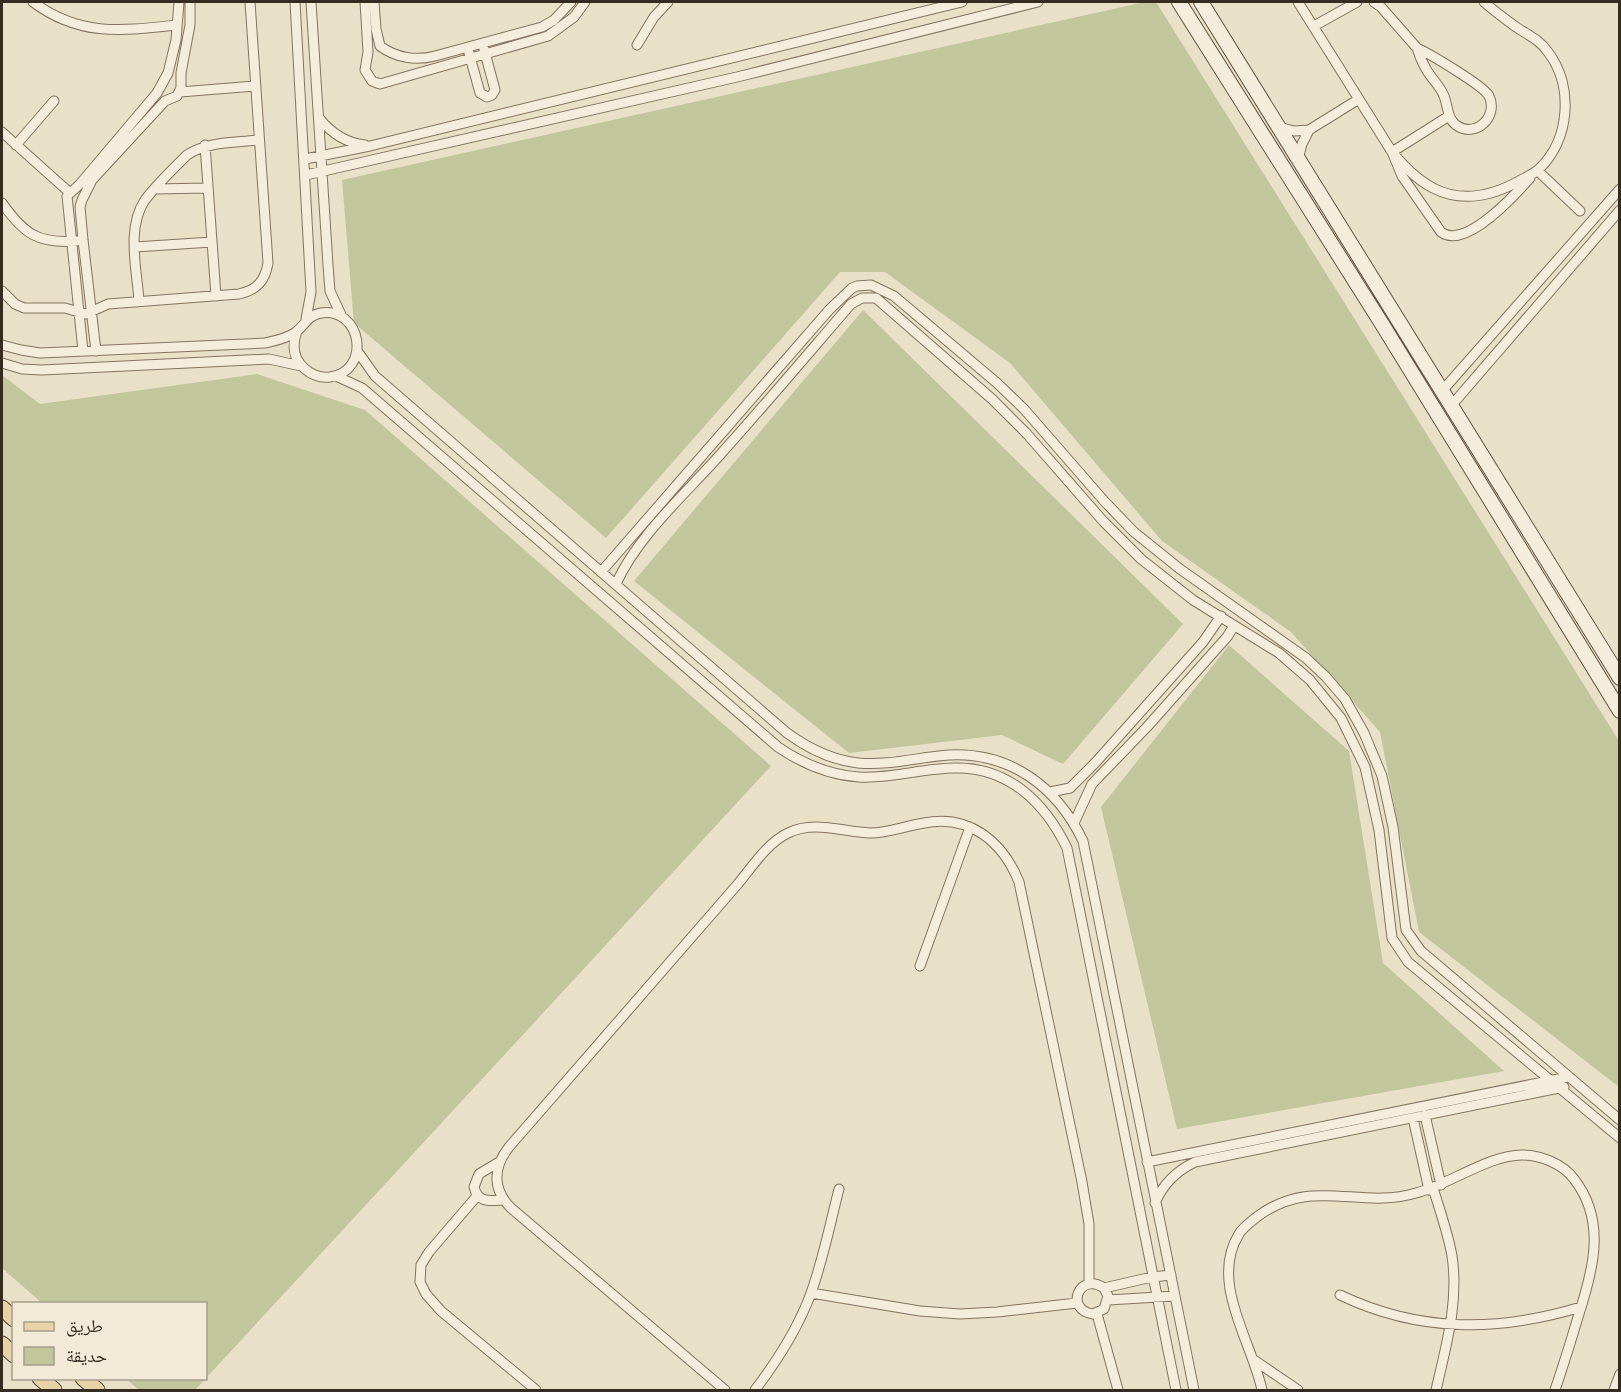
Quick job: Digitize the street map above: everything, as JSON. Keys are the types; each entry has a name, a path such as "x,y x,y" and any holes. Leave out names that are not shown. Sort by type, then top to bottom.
{"main road":[{"path":"42,1380 54,1390"},
{"path":"85,1380 97,1390"}],"street":[{"path":"33,2 52,15 73,24 96,29 118,31 177,25"},
{"path":"90,351 78,312 67,196 157,93 168,73 176,40 178,2"},
{"path":"91,369 93,311 80,207 84,192 92,180 165,100 174,99 180,92 181,73 190,25 190,2"},
{"path":"2,291 15,304 24,308 68,308 86,314 108,304 216,296 250,291 260,285 266,275 268,263 250,2"},
{"path":"295,2 311,291 306,319 297,331 294,350 302,366"},
{"path":"311,2 330,291 342,317"},
{"path":"365,2 368,52 366,74 372,81 380,84 548,36 574,17 585,2"},
{"path":"374,2 378,41 384,49 403,57 418,59 542,27 554,20 571,2"},
{"path":"637,45 654,17 668,2"},
{"path":"305,159 370,146 962,2"},
{"path":"306,176 737,77 1038,2"},
{"path":"1179,2 1382,324 1620,711"},
{"path":"1201,2 1620,678"},
{"path":"1298,2 1392,152 1402,176 1441,232 1451,236 1465,233 1479,226 1508,201 1549,158 1563,128 1565,94 1560,72 1543,45 1484,2"},
{"path":"1314,26 1357,2"},
{"path":"1374,2 1417,48 1424,67 1444,97 1449,116 1454,123 1463,128 1477,128 1485,123 1492,106 1490,97 1482,87 1436,57 1417,48"},
{"path":"468,47 480,93 490,96 495,90 482,44"},
{"path":"368,52 384,49"},
{"path":"180,92 255,86"},
{"path":"157,93 165,100"},
{"path":"1298,159 1302,144 1310,130 1359,99"},
{"path":"16,145 54,101"},
{"path":"1392,152 1449,116"},
{"path":"319,117 336,135 370,146"},
{"path":"1278,127 1294,131 1310,130"},
{"path":"2,132 69,192"},
{"path":"139,301 134,231 137,216 144,201 187,155 205,146 259,140"},
{"path":"205,146 216,296"},
{"path":"1392,152 1418,179 1434,189 1452,195 1470,197 1489,195 1535,172"},
{"path":"1535,172 1580,211"},
{"path":"154,189 208,188"},
{"path":"1442,391 1620,189"},
{"path":"2,203 31,234 42,240 83,240"},
{"path":"69,209 80,207"},
{"path":"1450,406 1620,210"},
{"path":"135,247 212,242"},
{"path":"601,572 830,310 852,288 864,284 877,286 894,296 997,382 1050,437 1105,502 1134,532 1180,569 1306,658 1345,699 1364,734 1382,776 1392,827 1406,930 1421,951 1620,1120"},
{"path":"616,584 629,559 660,521 851,304 868,297 876,298 992,399 1027,434 1103,521 1141,559 1193,600 1279,653 1310,680 1341,718 1365,767 1379,830 1392,938 1408,962 1620,1138"},
{"path":"306,319 320,313 335,314 354,328 358,344 357,352 350,367 336,376"},
{"path":"2,345 40,353 265,343 297,331"},
{"path":"357,352 375,376 787,733 820,753 839,760 878,764 950,755 980,756 1022,772 1050,792 1074,823 1083,841 1194,1390"},
{"path":"2,363 22,369 42,370 269,359 302,366 317,376 336,376 362,388 769,739 796,759 816,769 838,775 860,777 954,768 976,769 1000,777 1041,806 1056,826 1067,848 1176,1390"},
{"path":"1050,792 1070,788 1089,769 1203,642 1221,616"},
{"path":"1074,823 1092,784 1147,727 1227,637 1234,626"},
{"path":"503,1200 485,1201 477,1196 474,1188 476,1178 499,1162 509,1147 727,896 769,848 782,837 797,830 814,827 874,833 935,821 958,824 970,827 990,838 1014,867 1019,882 1086,1203 1089,1224 1089,1284"},
{"path":"920,966 970,827"},
{"path":"1147,1162 1568,1077"},
{"path":"1155,1203 1170,1179 1181,1169 1195,1162 1577,1084"},
{"path":"1425,1115 1434,1188"},
{"path":"1413,1118 1452,1258 1454,1291 1450,1325 1436,1390"},
{"path":"1262,1390 1254,1360 1231,1299 1228,1279 1234,1245 1239,1233 1250,1222 1278,1204 1307,1196 1323,1194 1373,1199 1392,1198 1434,1188 1492,1161 1513,1155 1524,1155 1546,1159 1568,1171 1586,1198 1595,1231 1593,1268 1555,1390"},
{"path":"499,1162 496,1182 503,1200 725,1390"},
{"path":"755,1390 786,1346 811,1293 825,1249 839,1189"},
{"path":"477,1196 429,1252 420,1266 420,1282 426,1294 441,1311 536,1390"},
{"path":"1104,1288 1171,1275"},
{"path":"1089,1284 1097,1284 1104,1288 1108,1300 1097,1314 1085,1312 1077,1302 1078,1292 1089,1284"},
{"path":"811,1293 920,1311 960,1314 1077,1302"},
{"path":"1340,1295 1383,1313 1427,1323 1450,1325 1517,1322 1581,1307"},
{"path":"1108,1300 1175,1296"},
{"path":"1097,1314 1118,1390"},
{"path":"1254,1360 1298,1390"},
{"path":"1614,1390 1620,1374"}],"green space":[{"path":"1145,2 1156,2 1619,741 1619,1087 1419,932 1380,732 1291,632 1162,541 1010,363 885,272 840,272 606,538 354,323 342,180"},
{"path":"863,310 1183,624 1063,764 1002,735 849,753 634,581"},
{"path":"257,374 365,410 771,766 207,1377 207,1302 41,1302 2,1268 2,375 40,404"},
{"path":"1229,645 1349,751 1383,963 1504,1071 1177,1129 1101,807"},
{"path":"127,1380 204,1380 195,1390 139,1390"}]}
